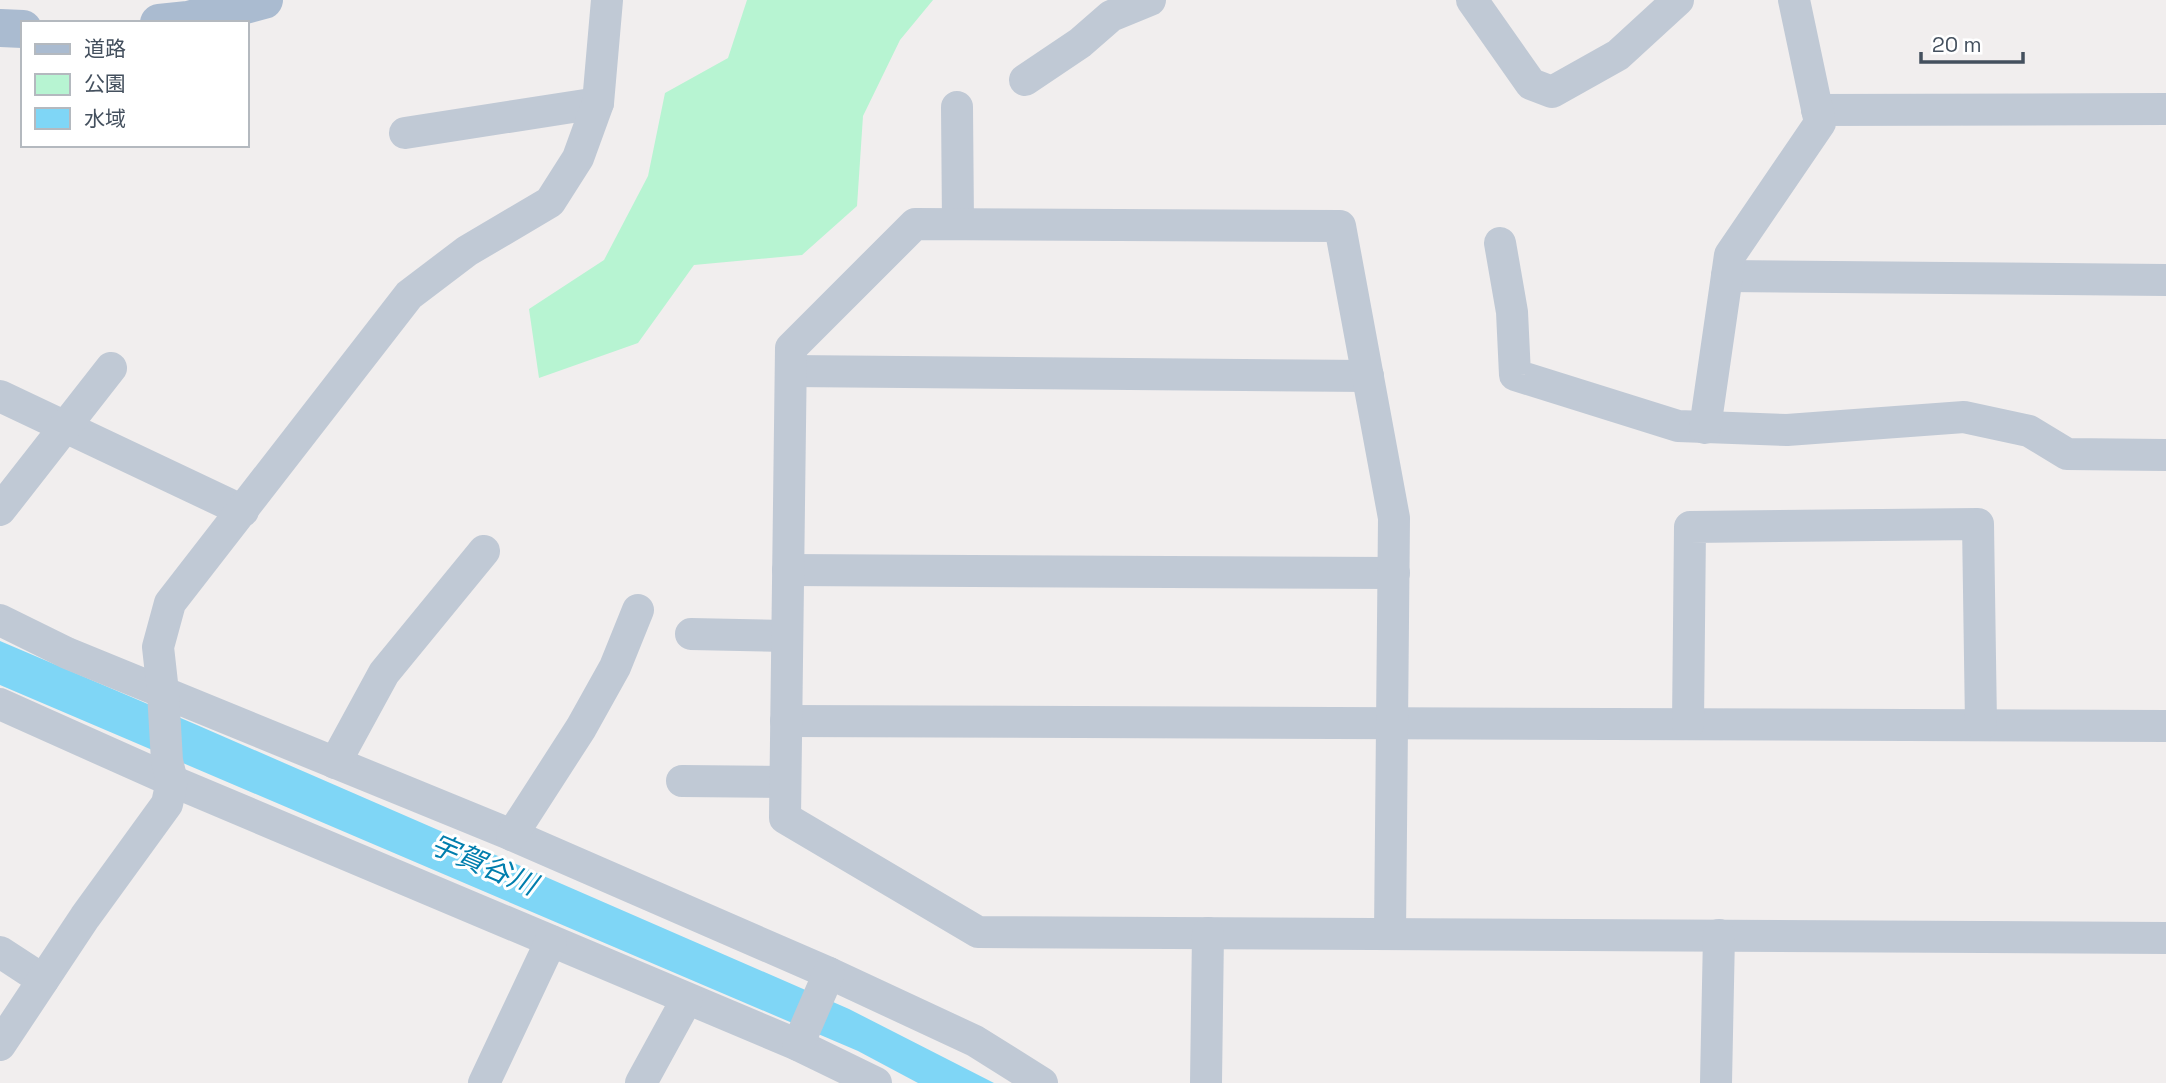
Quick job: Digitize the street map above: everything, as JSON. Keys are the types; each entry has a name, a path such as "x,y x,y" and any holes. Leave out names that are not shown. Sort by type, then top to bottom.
{"main road":[{"path":"178,21 264,0"},
{"path":"0,28 21,29"}],"street":[{"path":"0,1045 85,917 167,804 169,771 158,647 170,603 409,295 467,251 550,202 578,158 598,103 607,0"},
{"path":"1025,80 1080,43 1105,8 1150,0"},
{"path":"1472,0 1531,85 1552,92 1618,55 1678,0"},
{"path":"1705,428 1730,255 1820,123 1794,0"},
{"path":"405,133 598,103"},
{"path":"957,107 958,224"},
{"path":"1817,110 2166,109"},
{"path":"1390,934 1394,518 1340,226 915,224 791,348 785,818 978,932 2166,938"},
{"path":"1500,243 1512,312 1515,375 1678,426 1787,430 1965,417 2029,431 2067,454 2166,455"},
{"path":"1727,276 2166,279"},
{"path":"0,510 111,368"},
{"path":"791,371 1368,376"},
{"path":"0,396 243,511"},
{"path":"1688,724 1690,527 1978,524 1981,725"},
{"path":"335,763 384,673 484,551"},
{"path":"788,570 1394,573"},
{"path":"512,835 581,728 615,667 638,610"},
{"path":"0,620 163,696 512,835 827,978 975,1041 1042,1083"},
{"path":"691,634 788,636"},
{"path":"0,704 169,771 687,999 801,1039 876,1083"},
{"path":"786,721 2166,726"},
{"path":"682,781 785,782"},
{"path":"1206,1083 1208,933"},
{"path":"1716,1083 1719,936"},
{"path":"484,1083 551,941"},
{"path":"0,952 43,980"},
{"path":"801,1039 827,978"},
{"path":"641,1083 687,999"}],"green space":[{"path":"747,0 933,0 900,40 863,116 857,206 802,255 694,265 638,343 539,378 529,309 604,260 648,176 665,93 728,58"}],"water":[{"name":"宇賀谷川","path":"0,641 849,1009 994,1083 918,1083 858,1051 0,685"}]}
